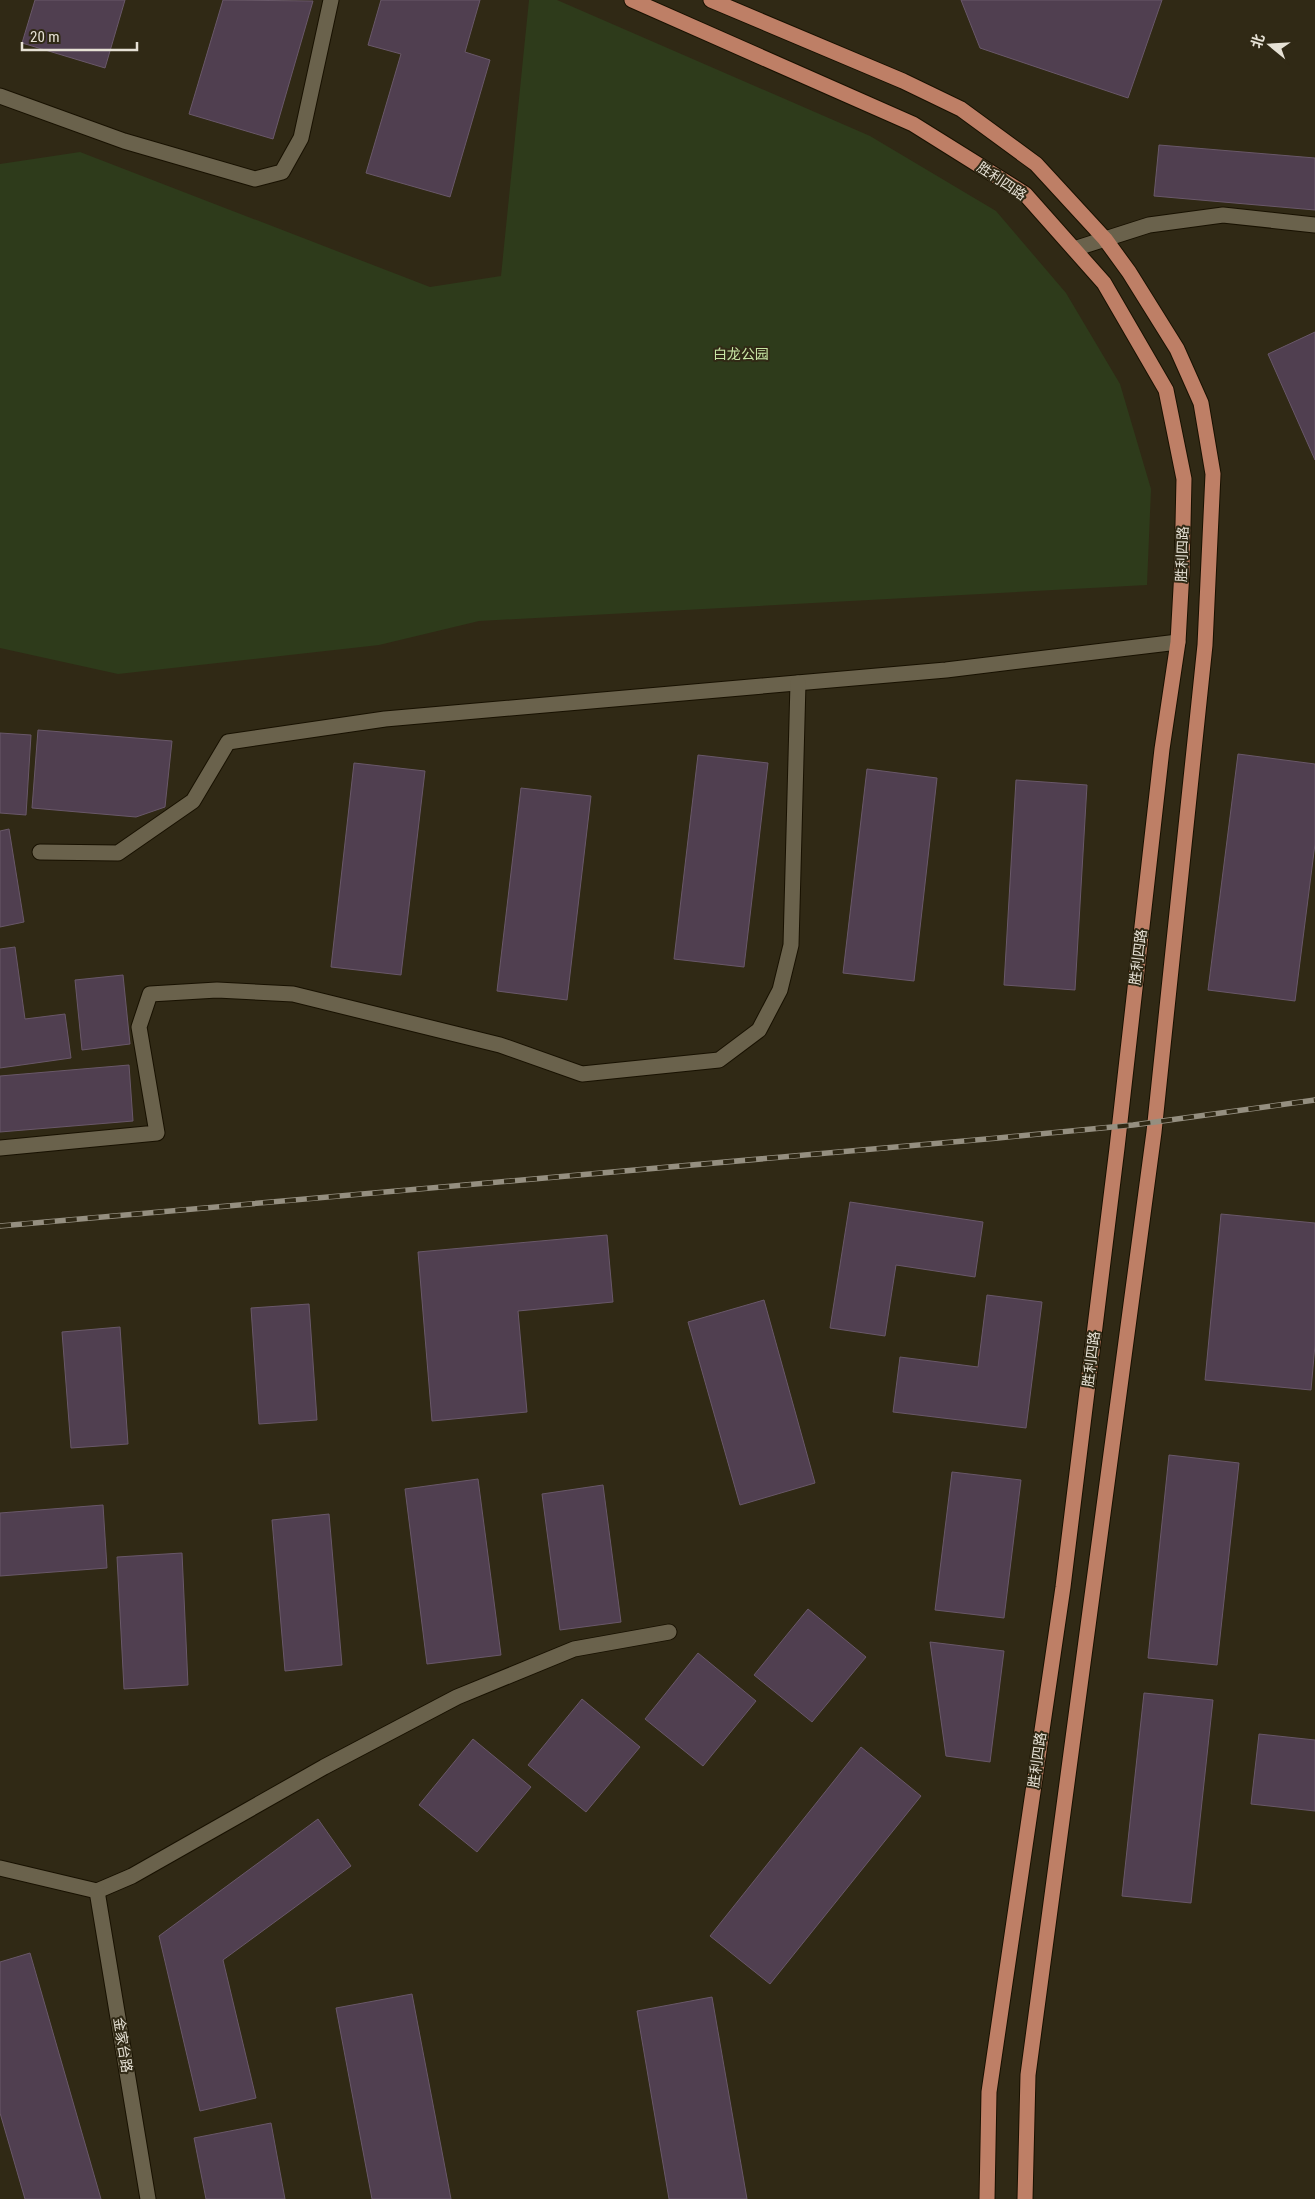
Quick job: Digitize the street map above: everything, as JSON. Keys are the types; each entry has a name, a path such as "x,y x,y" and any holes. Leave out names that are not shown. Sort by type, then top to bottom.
{"main road":[{"name":"胜利四路","path":"632,0 913,124 1025,194 1104,283 1166,390 1184,479 1178,642 1162,749 1116,1157 1063,1587 989,2092 987,2199"},
{"name":"胜利四路","path":"711,0 903,81 961,109 1036,164 1105,239 1129,272 1177,348 1201,403 1214,474 1205,645 1155,1122 1028,2075 1025,2199"}],"street":[{"path":"0,96 124,141 255,179 282,172 301,138 330,0"},
{"path":"1074,250 1149,225 1223,216 1315,225"},
{"path":"40,852 118,853 193,801 228,742 385,719 946,670 1178,642"},
{"path":"0,1148 157,1133 139,1027 150,994 217,990 293,994 500,1045 582,1074 719,1060 759,1030 780,990 791,945 798,683"},
{"path":"0,1868 98,1891 132,1876 324,1767 457,1697 574,1649 669,1632"},
{"name":"金家台路","path":"98,1891 148,2199"}],"green space":[{"name":"白龙公园","path":"529,0 557,0 870,136 996,211 1066,293 1120,384 1151,489 1147,585 479,621 379,645 118,674 0,648 0,164 80,152 430,287 501,276"}],"building":[{"path":"35,0 125,0 105,68 22,43"},
{"path":"223,0 313,1 273,139 189,114"},
{"path":"381,0 480,0 465,52 490,60 450,197 366,173 401,54 368,45"},
{"path":"961,0 1162,0 1128,98 980,48"},
{"path":"1159,145 1315,158 1315,210 1154,196"},
{"path":"1315,332 1315,460 1268,354"},
{"path":"38,730 172,741 165,807 136,817 32,808"},
{"path":"0,733 31,735 26,815 0,813"},
{"path":"1238,754 1315,764 1315,844 1295,1001 1208,990"},
{"path":"698,755 768,763 744,967 674,959"},
{"path":"354,763 425,771 401,975 331,967"},
{"path":"867,769 937,778 914,981 843,973"},
{"path":"1016,780 1087,785 1075,990 1004,985"},
{"path":"521,788 591,796 567,1000 497,991"},
{"path":"9,829 24,922 0,927 0,831"},
{"path":"15,947 25,1019 65,1014 71,1058 0,1068 0,949"},
{"path":"123,975 130,1044 82,1050 75,980"},
{"path":"129,1065 133,1121 0,1132 0,1076"},
{"path":"850,1202 983,1222 975,1277 896,1265 885,1336 830,1328"},
{"path":"1221,1214 1315,1223 1315,1345 1311,1390 1205,1380"},
{"path":"607,1235 613,1302 518,1311 527,1412 432,1421 418,1252"},
{"path":"987,1295 1042,1302 1026,1428 893,1412 900,1357 978,1367"},
{"path":"764,1300 815,1483 740,1505 688,1322"},
{"path":"309,1304 317,1420 259,1424 251,1308"},
{"path":"120,1327 128,1444 71,1448 62,1332"},
{"path":"1169,1455 1239,1463 1217,1665 1148,1658"},
{"path":"952,1472 1021,1480 1004,1618 935,1610"},
{"path":"478,1479 501,1655 427,1664 405,1489"},
{"path":"603,1485 621,1622 560,1630 542,1494"},
{"path":"103,1505 107,1568 0,1576 0,1513"},
{"path":"329,1514 342,1665 285,1671 272,1520"},
{"path":"182,1553 188,1685 124,1689 117,1557"},
{"path":"808,1609 866,1657 812,1722 754,1675"},
{"path":"930,1642 1004,1651 990,1762 946,1756"},
{"path":"698,1653 756,1701 703,1766 645,1719"},
{"path":"1144,1693 1213,1700 1191,1903 1122,1896"},
{"path":"582,1699 640,1747 586,1812 528,1765"},
{"path":"1259,1734 1315,1740 1315,1811 1251,1804"},
{"path":"473,1739 531,1787 477,1852 419,1805"},
{"path":"861,1747 921,1796 770,1984 710,1936"},
{"path":"318,1819 351,1866 223,1960 256,2098 200,2111 159,1936"},
{"path":"30,1953 101,2199 25,2199 0,2113 0,1962"},
{"path":"412,1994 451,2199 372,2199 336,2008"},
{"path":"712,1997 747,2199 669,2199 637,2011"},
{"path":"271,2123 285,2199 206,2199 194,2138"}],"railway":[{"path":"0,1226 998,1138 1133,1125 1315,1100"}]}
